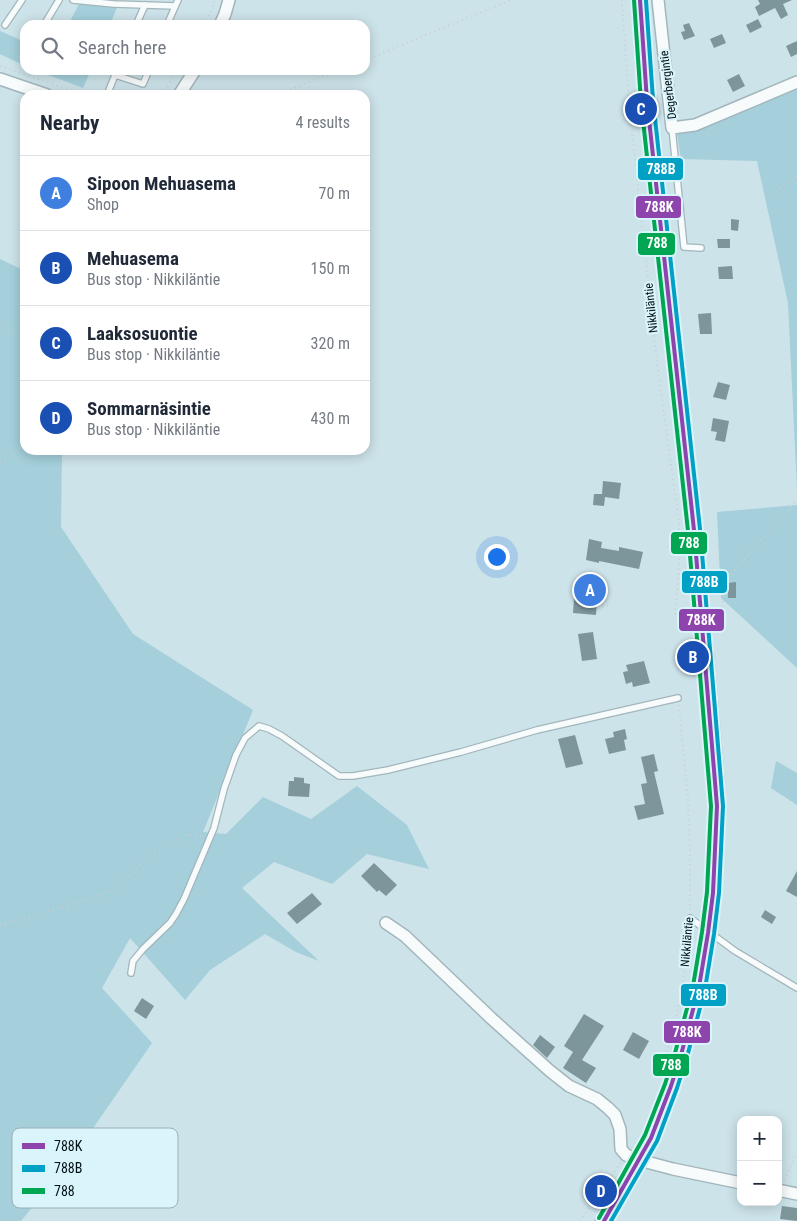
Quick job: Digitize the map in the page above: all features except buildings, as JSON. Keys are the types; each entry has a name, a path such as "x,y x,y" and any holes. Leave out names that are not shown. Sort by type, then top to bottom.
{"street":[{"path":"222,20 230,0"},
{"name":"Nikkiläntie","path":"604,1221 632,1157 650,1138 676,1070 698,987 708,933 713,892 717,806 694,530 647,101 640,0"},
{"name":"Degerbergintie","path":"658,0 672,128 695,125 797,82"},
{"path":"182,90 192,75"},
{"path":"0,79 32,90"},
{"path":"386,923 405,936 550,1071 569,1086 597,1099 608,1108 615,1115 620,1129 621,1149 632,1157 673,1169 737,1182"},
{"path":"782,1191 797,1194"}],"lane":[{"path":"6,25 22,0"},
{"path":"47,20 59,0"},
{"path":"73,0 145,6 176,3 169,20"},
{"path":"138,20 145,6"},
{"path":"108,90 115,75"},
{"path":"123,75 143,84 147,75"},
{"path":"672,128 684,247 701,248"},
{"path":"641,214 660,211"},
{"path":"130,973 133,962 143,949 170,923 184,899 214,828 224,789 236,755 245,738 259,726 282,736 338,776 353,776 452,755 537,730 678,698"},
{"path":"690,918 735,951 797,988"}],"path":[{"path":"207,20 215,0"},
{"path":"370,58 511,0"},
{"name":"Nikkiläntie","path":"622,0 629,103 657,364 679,522 679,568 675,615"},
{"path":"0,66 20,73"},
{"path":"26,75 70,90"},
{"path":"165,90 174,75"},
{"path":"289,90 327,75"},
{"path":"776,192 797,176"},
{"path":"0,326 20,340"},
{"path":"0,462 15,455 20,449"},
{"path":"721,617 726,580 797,500"},
{"path":"602,606 608,606"},
{"name":"Nikkiläntie","path":"674,1028 687,959 690,918 688,799 678,698"},
{"path":"0,925 115,890 150,855 186,835 210,836"},
{"path":"664,1064 672,1037"},
{"path":"782,1184 797,1153"},
{"path":"580,1221 632,1157"}],"shaded area":[{"path":"79,4 117,7 112,20 71,20"},
{"path":"0,31 20,40 20,64 0,54"},
{"path":"48,75 89,75 83,88"},
{"path":"797,82 797,489 788,303 757,161 681,159 676,127"},
{"path":"0,259 20,269 20,455 62,455 61,527 133,634 253,710 203,832 226,834 263,797 311,819 357,786 407,825 429,869 367,854 332,884 274,862 242,888 319,961 296,952 265,934 210,970 185,1000 130,938 102,988 152,1043 93,1128 12,1128 12,1208 32,1208 21,1221 0,1221"},
{"path":"797,505 797,668 721,598 717,512"},
{"path":"776,761 797,773 797,805 771,788"}],"transit line":[{"name":"788","path":"599,1218 645,1135 675,1053 693,986 702,932 707,892 711,806 688,531 641,102 634,0"},
{"name":"788K","path":"604,1221 651,1138 681,1055 699,987 708,933 713,893 717,806 694,530 647,101 640,0"},
{"name":"788B","path":"611,1221 657,1141 687,1057 705,989 714,934 719,893 723,806 700,529 653,100 646,0"}],"place":[{"name":"Laaksosuontie","path":"641,109"},
{"name":"Sipoon Mehuasema","path":"590,590"},
{"name":"Mehuasema","path":"693,657"},
{"name":"Sommarnäsintie","path":"601,1191"}]}
